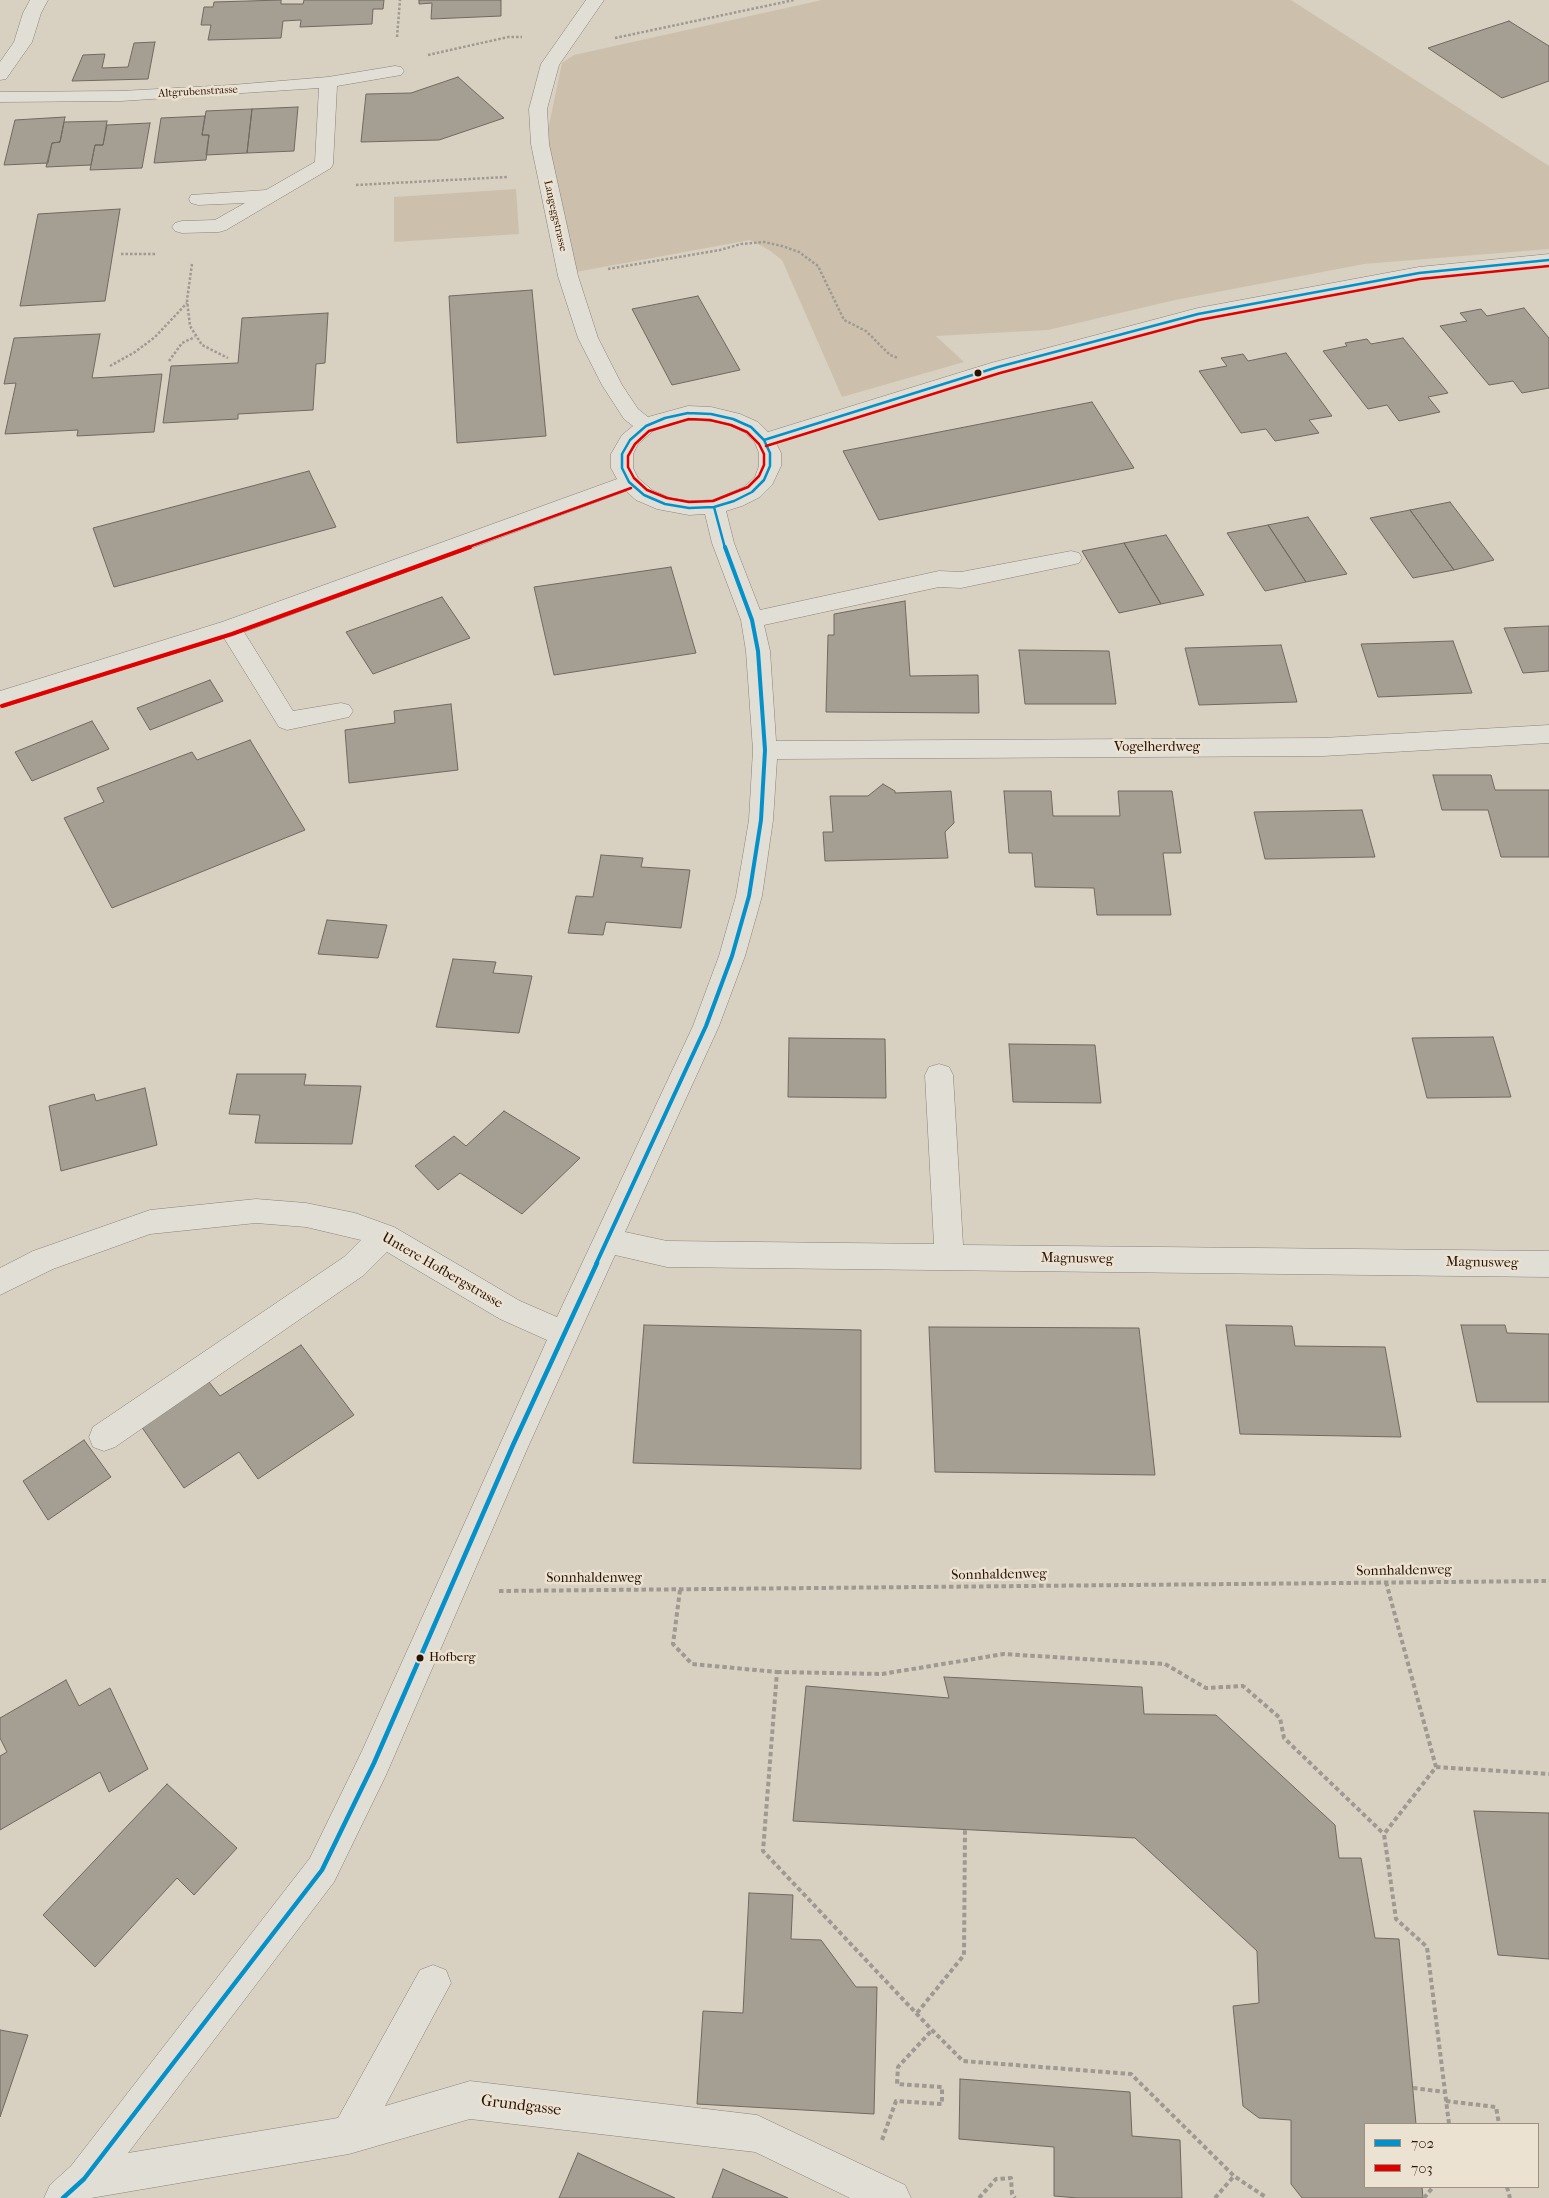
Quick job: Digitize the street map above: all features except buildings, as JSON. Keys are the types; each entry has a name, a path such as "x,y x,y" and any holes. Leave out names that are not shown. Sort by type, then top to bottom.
{"street":[{"path":"0,75 23,42 32,13 39,0"},
{"name":"Langeggstrasse","path":"595,0 550,64 538,109 540,144 568,276 588,338 612,385 631,414 646,426"},
{"name":"Altgrubenstrasse","path":"2,102 328,82 395,70"},
{"path":"182,227 218,226 324,164 328,82"},
{"path":"198,199 270,196"},
{"path":"764,440 998,367 1198,314 1419,273 1549,260"},
{"path":"711,414 733,419 751,427 764,440 770,452 770,466 764,480 752,492 734,501 714,507 689,508 665,504 644,495 629,482 622,468 622,454 630,440 646,426 665,418 680,415 711,414"},
{"path":"0,700 230,628 629,482"},
{"path":"74,2189 322,1870 374,1763 563,1333 706,1026 732,956 749,896 761,820 765,750 759,660 752,620 723,543 714,507"},
{"path":"752,620 939,579 960,580 1071,558"},
{"path":"230,628 287,721 341,711"},
{"name":"Vogelherdweg","path":"765,750 1323,747 1549,734"},
{"path":"939,1075 949,1258"},
{"name":"Untere Hofbergstrasse","path":"0,1282 43,1260 141,1225 256,1211 306,1214 355,1225 384,1236 510,1310 563,1333"},
{"path":"104,1437 354,1266 384,1236"},
{"name":"Magnusweg","path":"606,1240 667,1254 1549,1264"},
{"path":"349,2135 433,1982"},
{"name":"Grundgasse","path":"74,2189 349,2135 470,2100 757,2134 892,2198"}],"path":[{"path":"424,56 508,37 570,38 600,41 794,0"},
{"path":"347,186 546,175"},
{"path":"218,226 216,242 195,256 191,267 187,303 190,326 195,337 202,345 228,358"},
{"path":"568,276 720,250 741,244 764,242 782,246 798,252 818,266 844,320 866,331 890,355 905,361"},
{"path":"110,366 135,352 155,337 187,303"},
{"path":"169,361 182,344 195,337"},
{"name":"Sonnhaldenweg","path":"449,1592 1549,1581"},
{"path":"1386,1582 1436,1767"},
{"path":"680,1590 673,1644 692,1664 777,1672 882,1674 1004,1654 1165,1664 1206,1688 1243,1686 1280,1718 1284,1738 1384,1834 1396,1919 1427,1947 1449,2123"},
{"path":"777,1672 763,1851 963,2061 1131,2074 1234,2176 1267,2198"},
{"path":"1436,1767 1549,1774"},
{"path":"1384,1834 1436,1767"},
{"path":"917,2012 964,1954 965,1830"},
{"path":"896,2101 942,2104 942,2087 897,2084 898,2067 932,2030"},
{"path":"1413,2088 1445,2092"},
{"path":"1446,2101 1496,2107 1499,2123"},
{"path":"1215,2198 1234,2176"},
{"path":"980,2198 996,2179 1011,2178 1012,2194 1015,2198"},
{"path":"1424,2198 1432,2188"}],"shaded area":[{"path":"822,0 1291,0 1549,166 1549,249 1364,264 1175,300 1048,330 936,336 964,362 842,397 782,260 769,250 750,240 576,272 546,139 562,63 574,55"},
{"path":"516,189 519,234 394,242 394,197"}],"transit line":[{"name":"702","path":"764,440 998,367 1198,314 1419,273 1549,260"},
{"name":"703","path":"766,446 1000,373 1199,320 1420,279 1549,266"},
{"name":"702","path":"688,413 711,414 733,419 751,427 764,440 770,453 770,466 764,480 752,492 734,501 714,507 689,508 665,504 644,495 629,482 622,468 622,454 630,440 646,426 665,418 688,413"},
{"name":"703","path":"689,419 710,420 731,425 747,432 759,444 764,454 764,465 759,476 748,487 713,501 689,502 667,498 647,490 634,478 628,467 628,456 635,444 649,431 667,424 689,419"},
{"name":"703","path":"2,706 232,634 631,488"},
{"name":"702","path":"63,2198 84,2179 322,1870 374,1763 513,1445 706,1026 732,956 749,896 761,820 765,750 758,651 752,620 723,543 714,507"}],"place":[{"name":"Hofberg","path":"420,1658"}]}
